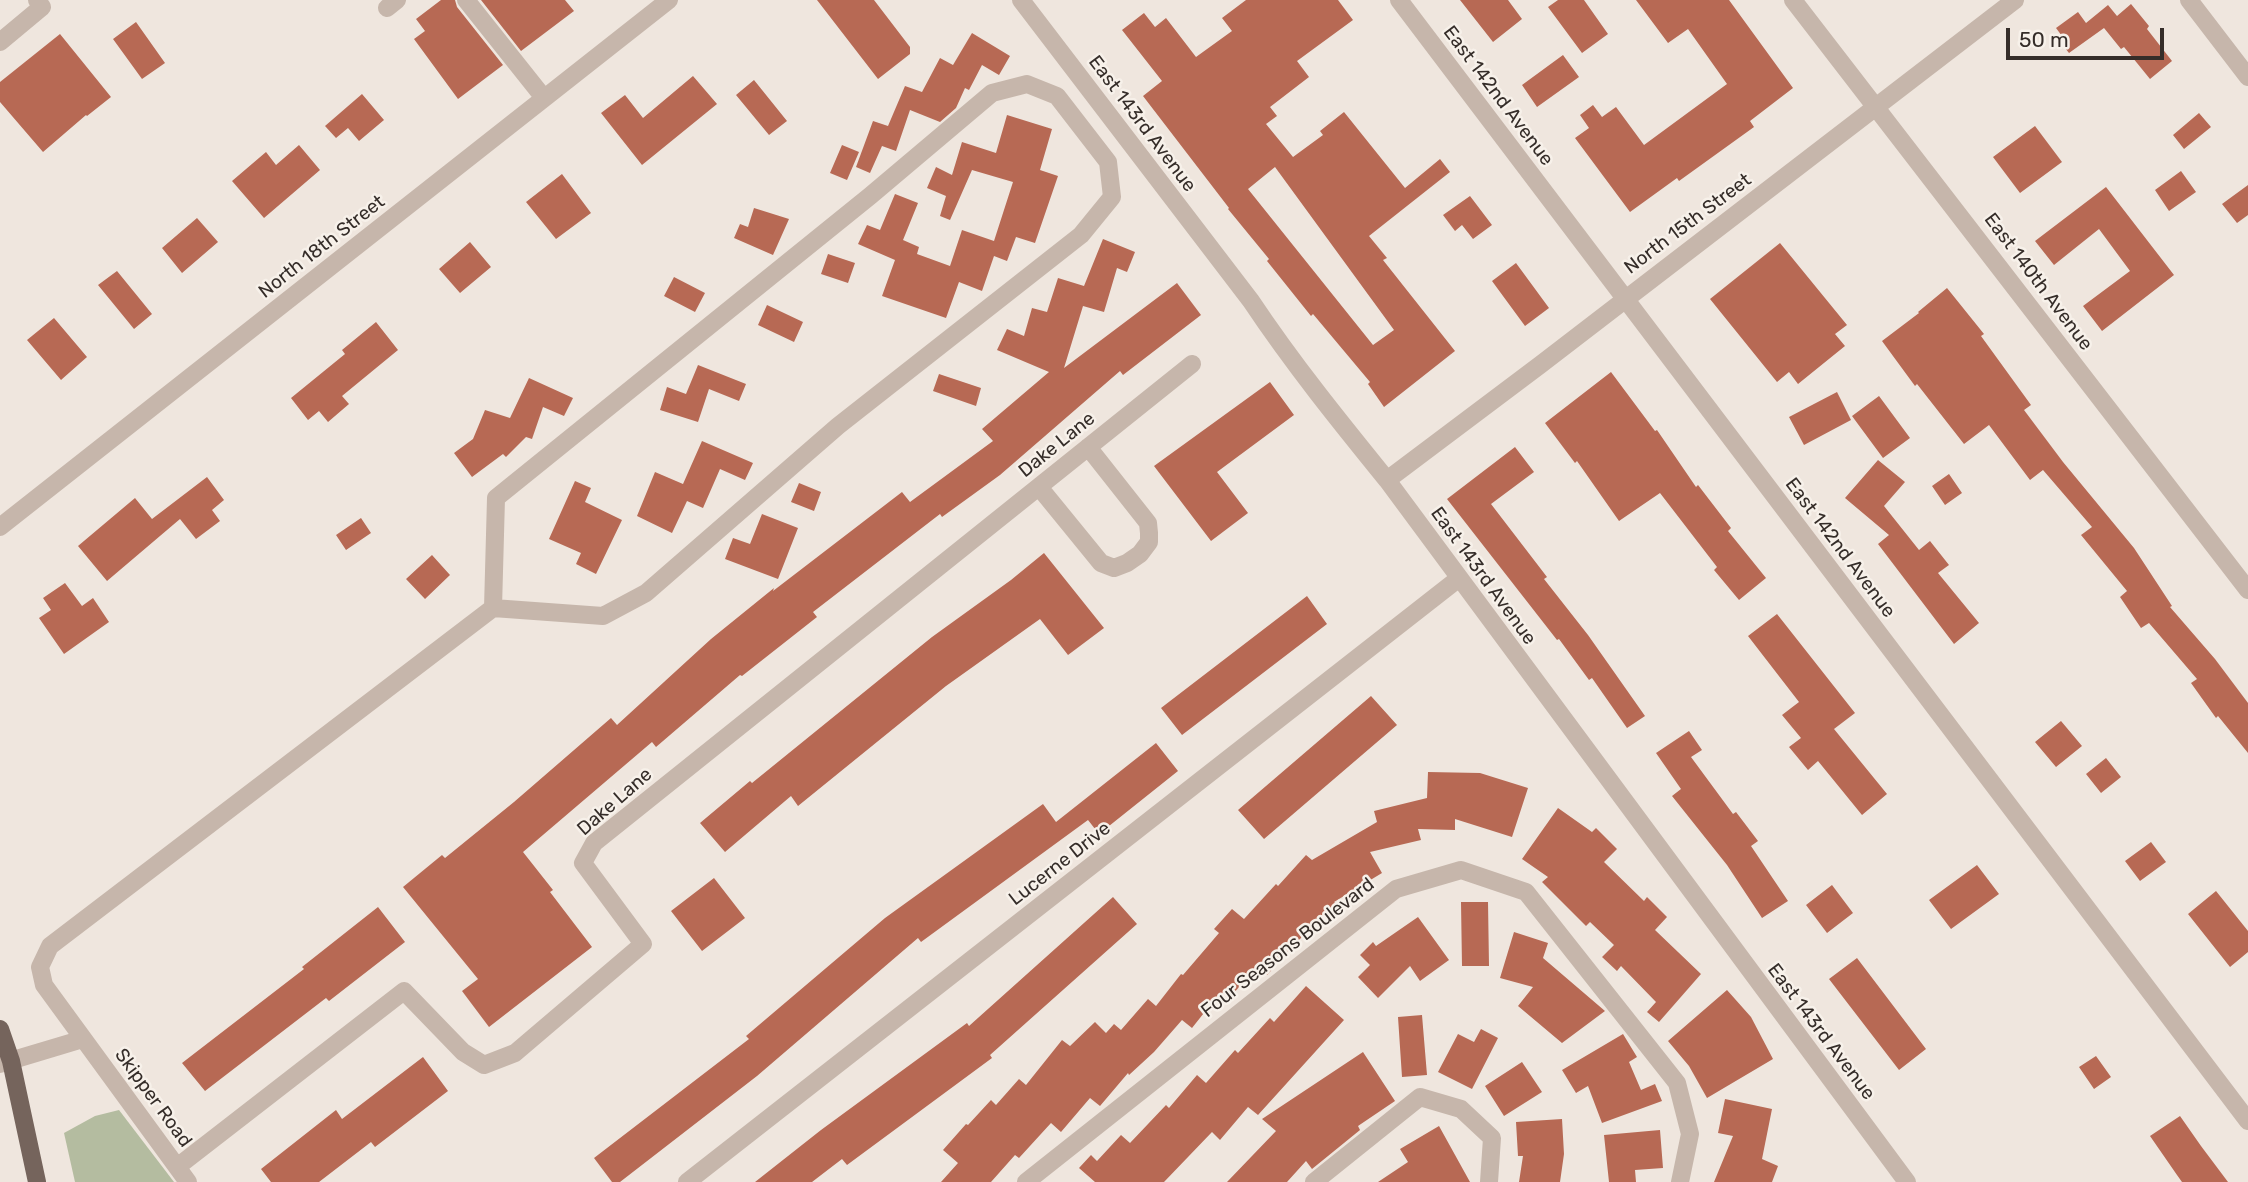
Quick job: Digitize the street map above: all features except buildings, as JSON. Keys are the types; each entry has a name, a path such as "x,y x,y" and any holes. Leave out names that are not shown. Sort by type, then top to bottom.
{"main road":[{"path":"0,1029 5,1062 37,1182"}],"street":[{"path":"466,0 544,99"},
{"name":"North 18th Street","path":"0,527 669,0"},
{"name":"East 143rd Avenue","path":"1021,0 1251,301 1304,376 1387,480 1907,1182"},
{"name":"East 142nd Avenue","path":"1399,0 2248,1121"},
{"name":"East 140th Avenue","path":"1794,0 2248,590"},
{"name":"North 15th Street","path":"1387,480 1541,365 2015,0"},
{"path":"2189,0 2248,77"},
{"path":"0,42 40,4"},
{"path":"1027,84 1057,96 1108,162 1112,197 1081,234 838,426 646,593 603,616 492,608 496,498 870,196 992,93 1027,84"},
{"name":"Dake Lane","path":"177,1167 404,991 463,1052 484,1065 515,1053 643,944 583,863 594,843 1192,364"},
{"path":"1039,486 1101,563 1114,568 1127,564 1140,554 1149,542 1148,523 1088,447"},
{"name":"Lucerne Drive","path":"687,1182 1458,579"},
{"name":"Skipper Road","path":"188,1182 44,985 40,967 50,946 492,608"},
{"name":"Four Seasons Boulevard","path":"1026,1182 1396,889 1461,870 1526,892 1677,1083 1690,1134 1679,1182"},
{"path":"5,1062 83,1039"},
{"path":"1314,1182 1420,1097 1461,1109 1492,1138 1489,1182"}],"green space":[{"path":"119,1110 174,1182 75,1182 64,1133 95,1116"}]}
